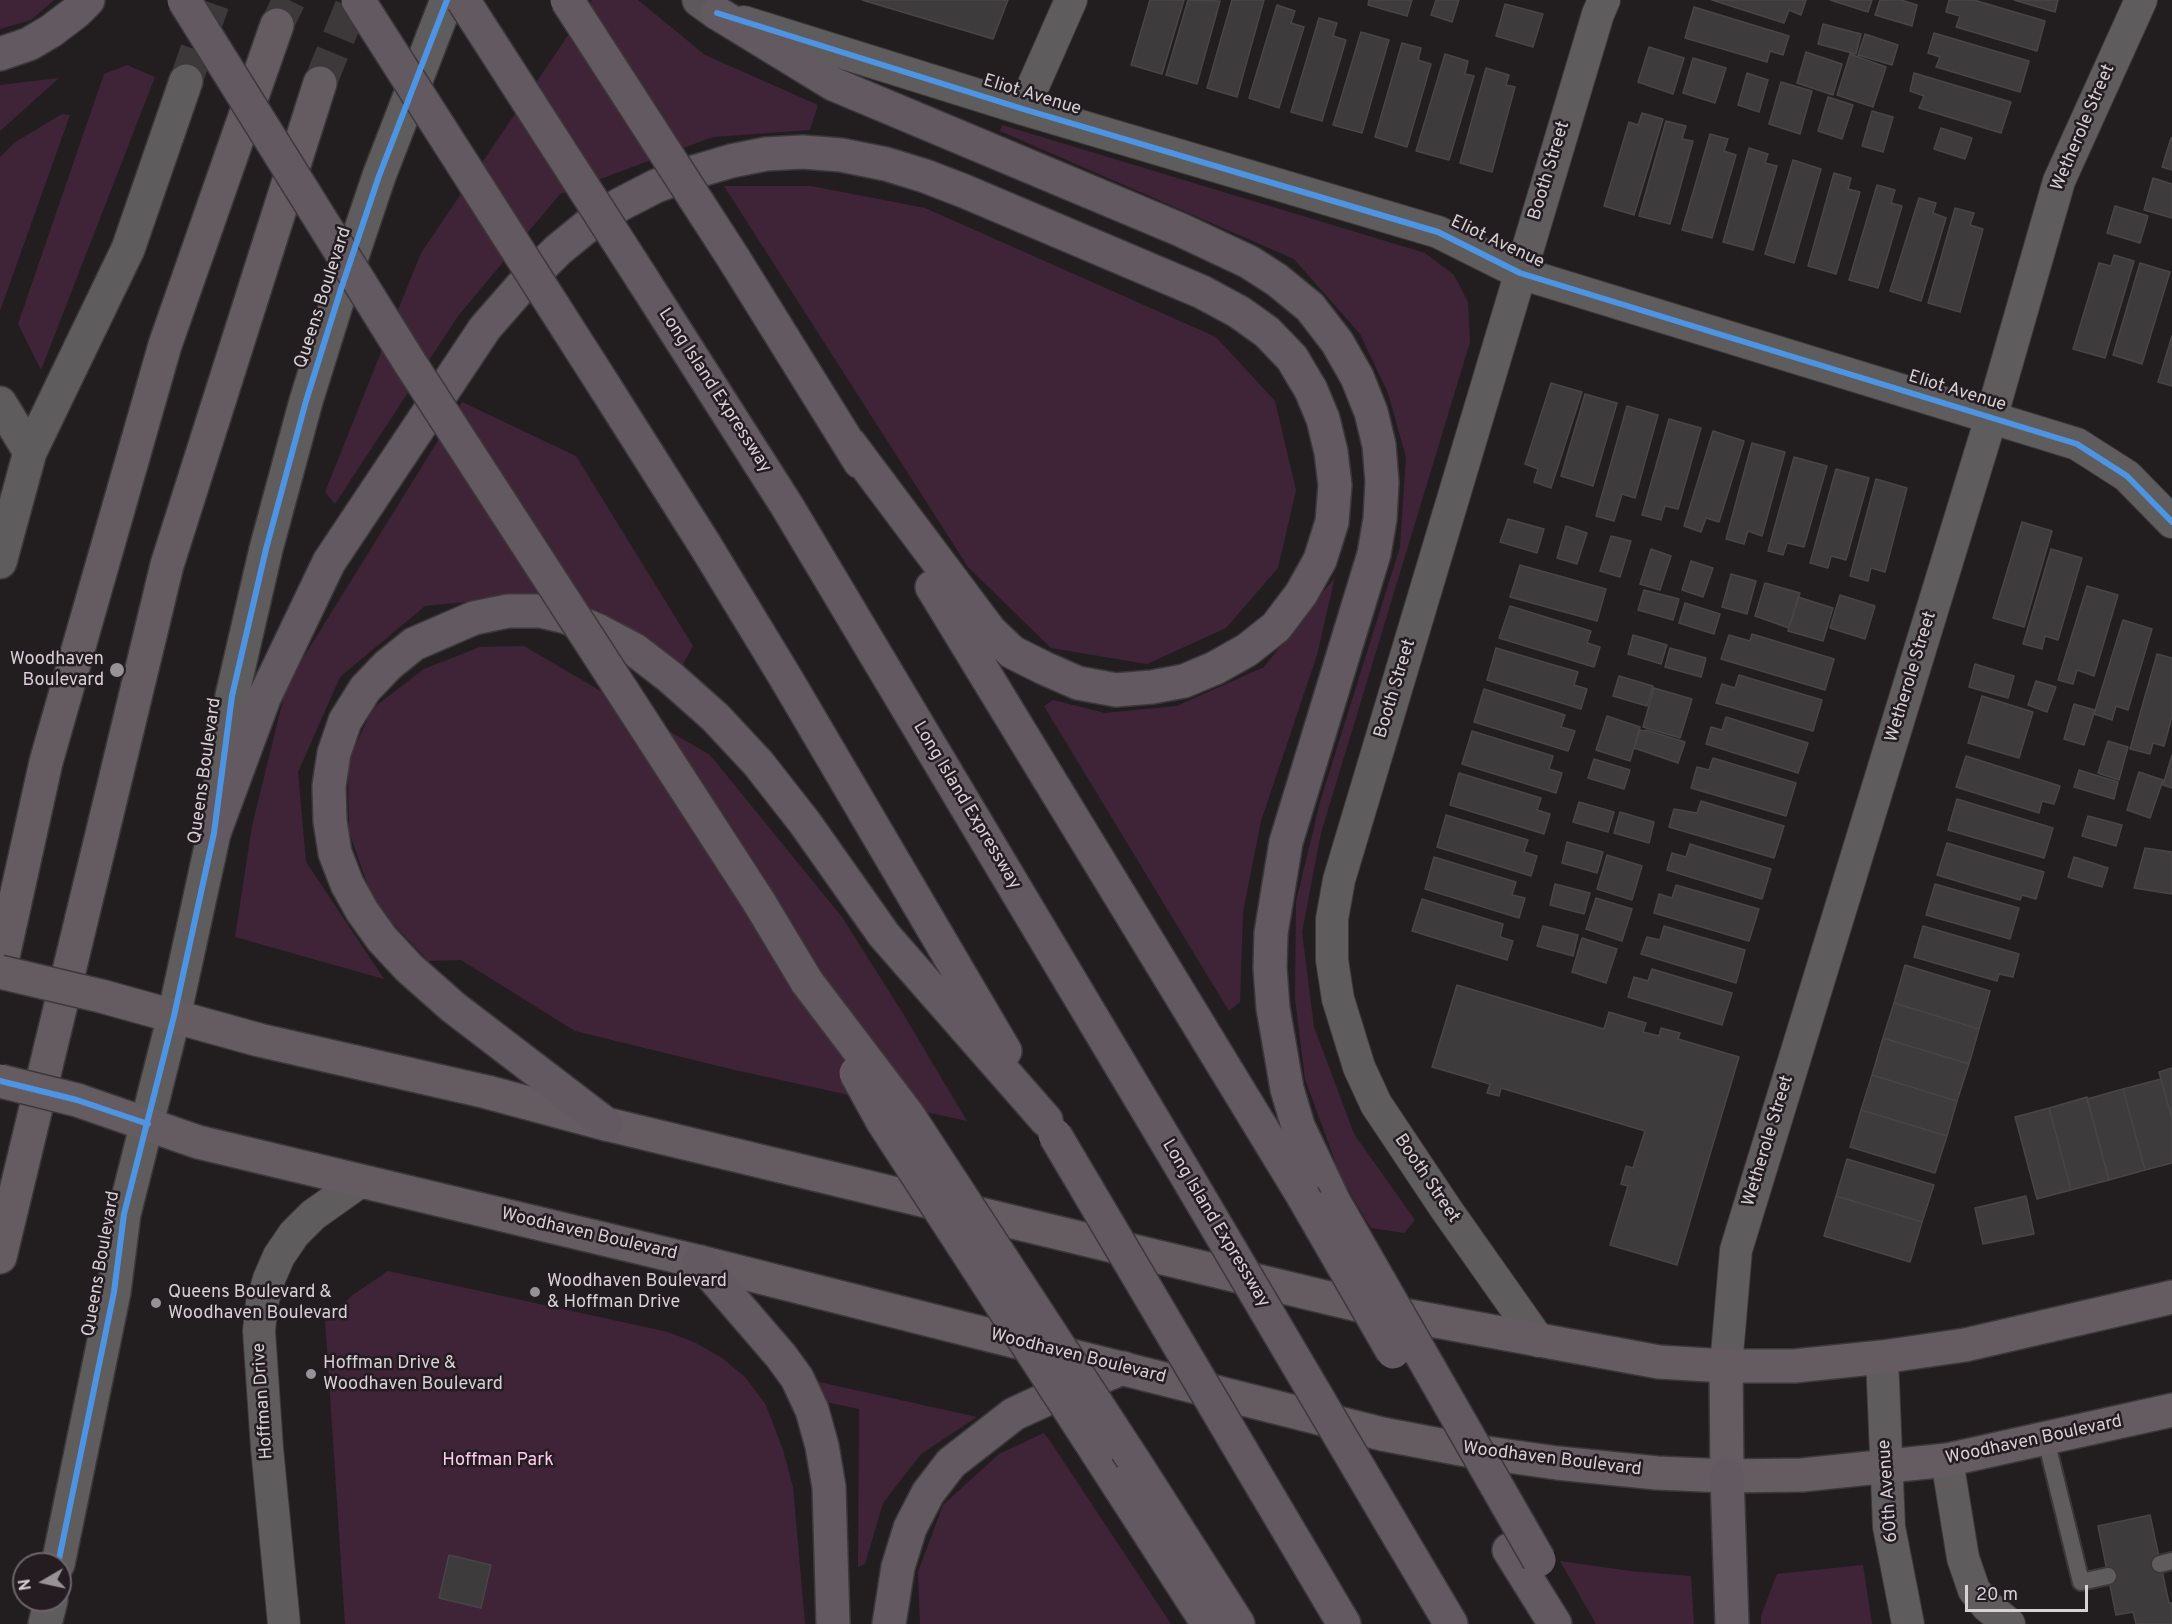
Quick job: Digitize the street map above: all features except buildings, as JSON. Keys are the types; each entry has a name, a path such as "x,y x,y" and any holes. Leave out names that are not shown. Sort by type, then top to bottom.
{"highway":[{"path":"0,54 28,44 51,31 88,0"},
{"path":"184,0 410,363 759,902 807,982 883,1122 1208,1624"},
{"path":"358,0 605,387 776,661 1344,1624"},
{"name":"Long Island Expressway","path":"463,0 787,506 1451,1624"},
{"path":"567,0 850,444 936,593 1303,1196 1524,1555 1571,1624"},
{"path":"708,7 833,84 1182,230 1249,262 1277,280 1310,307 1337,342 1357,377 1371,412 1379,445 1382,482 1380,519 1374,554 1286,842 1274,910 1270,968 1273,1008 1287,1089 1298,1126 1334,1202 1524,1555 1555,1624"},
{"path":"214,833 264,698 329,562 485,328 558,250 591,223 656,186 694,171 766,154 803,152 841,155 886,164 964,191 1202,292 1239,312 1267,332 1292,358 1311,390 1323,419 1331,452 1335,485 1332,522 1320,560 1301,594 1276,627 1255,644 1215,668 1184,681 1116,690 1078,683 1044,668 1012,652 990,632 850,444"},
{"path":"606,1124 453,1007 409,968 382,939 362,911 347,884 335,853 330,821 329,786 334,753 345,721 364,689 388,664 414,644 474,618 508,611 540,611 566,617 635,650 670,677 714,717 758,763 805,823 884,935 1050,1127"},
{"path":"807,982 908,1115 1238,1624"},
{"path":"700,1262 781,1356 797,1378 812,1410 822,1446 829,1487 833,1624"},
{"path":"890,1624 898,1567 910,1528 928,1493 951,1463 1014,1414 1123,1368"},
{"path":"1726,1476 1732,1624"}],"main road":[{"path":"277,25 165,345 46,762 0,971 101,996 259,1040 487,1092 606,1124 1387,1312 1659,1362 1726,1366 1794,1366 1882,1358 1965,1345 2172,1298"},
{"path":"0,1257 167,565 320,83"},
{"name":"Woodhaven Boulevard","path":"0,1081 77,1100 198,1142 700,1262 1382,1434 1466,1450 1629,1472 1726,1476 1802,1475 1947,1460 2171,1417"},
{"path":"1726,1366 1726,1476"}],"street":[{"name":"Queens Boulevard","path":"60,1552 114,1292 124,1214 174,1016 214,833 232,696 266,549 306,401 379,176 447,0"},
{"path":"1023,109 1071,0"},
{"name":"Booth Street","path":"1539,1341 1446,1209 1376,1104 1359,1067 1338,999 1332,960 1332,919 1339,880 1604,0"},
{"name":"Wetherole Street","path":"1726,1366 1736,1250 1991,418 2059,181 2141,0"},
{"name":"Eliot Avenue","path":"708,7 1023,109 1438,232 1520,273 2077,444 2127,476 2172,522"},
{"path":"0,562 30,452 128,249 186,81"},
{"path":"0,403 30,452"},
{"name":"Hoffman Drive","path":"284,1624 267,1448 259,1331 262,1303 279,1256 294,1234 313,1215 361,1181"},
{"name":"60th Avenue","path":"1882,1358 1889,1527 1908,1624"},
{"path":"1947,1460 1963,1558 1974,1590 1990,1618"}],"lane":[{"path":"2046,1440 2081,1582 2108,1576"}],"green space":[{"path":"0,0 54,0 31,20 0,29"},
{"path":"592,0 638,0 705,55 818,105 810,130 713,137 560,194 458,316 335,504 325,492 421,253"},
{"path":"127,65 155,77 41,370 18,324 104,74"},
{"path":"59,78 0,131 0,85"},
{"path":"62,114 70,115 0,311 0,157 14,143"},
{"path":"1002,125 1425,253 1454,275 1468,302 1470,342 1321,833 1302,932 1314,1027 1354,1134 1415,1220 1404,1233 1371,1228 1342,1180 1305,1079 1295,998 1296,902 1320,802 1400,547 1406,457 1388,393 1360,334 1294,259 1000,131"},
{"path":"724,186 811,186 925,208 1216,337 1275,401 1296,490 1278,568 1226,628 1147,664 1051,648 968,567"},
{"path":"462,402 576,456 693,646 682,666 486,600 425,606 340,677 298,772 306,862 384,979 235,937 252,826 287,684"},
{"path":"1335,577 1317,655 1261,821 1243,912 1240,1002 1229,1011 1044,706 1053,700 1105,713 1177,706 1264,667"},
{"path":"524,646 710,755 842,917 967,1121 735,1070 575,1031 461,960 428,961 374,903 349,832 348,761 373,708 424,669 480,647"},
{"name":"Hoffman Park","path":"388,1271 668,1332 696,1343 722,1358 745,1377 766,1405 783,1450 793,1487 805,1624 345,1624 325,1319 354,1294"},
{"path":"810,1380 977,1417 921,1454 883,1503 865,1564 858,1567 859,1409 821,1401"},
{"path":"1044,1433 1171,1624 920,1624 918,1572 943,1505 999,1454"},
{"path":"1560,1561 1630,1571 1691,1576 1694,1624 1596,1624"},
{"path":"1863,1565 1872,1624 1761,1624 1761,1616 1777,1574"}],"tunnel":[{"path":"186,81 214,0"},
{"path":"277,25 289,0"},
{"path":"320,83 354,0"}],"cycle path":[{"path":"60,1552 114,1292 124,1214 174,1016 214,833 232,696 266,549 306,401 341,289 379,176 447,0"},
{"path":"717,13 1023,109 1438,232 1520,273 2077,444 2127,476 2172,522"},
{"path":"0,1081 77,1100 148,1124"}],"place":[{"name":"Woodhaven Boulevard","path":"117,670"},
{"name":"Woodhaven Boulevard & Hoffman Drive","path":"535,1292"},
{"name":"Queens Boulevard & Woodhaven Boulevard","path":"156,1303"},
{"name":"Hoffman Drive & Woodhaven Boulevard","path":"311,1374"}]}
